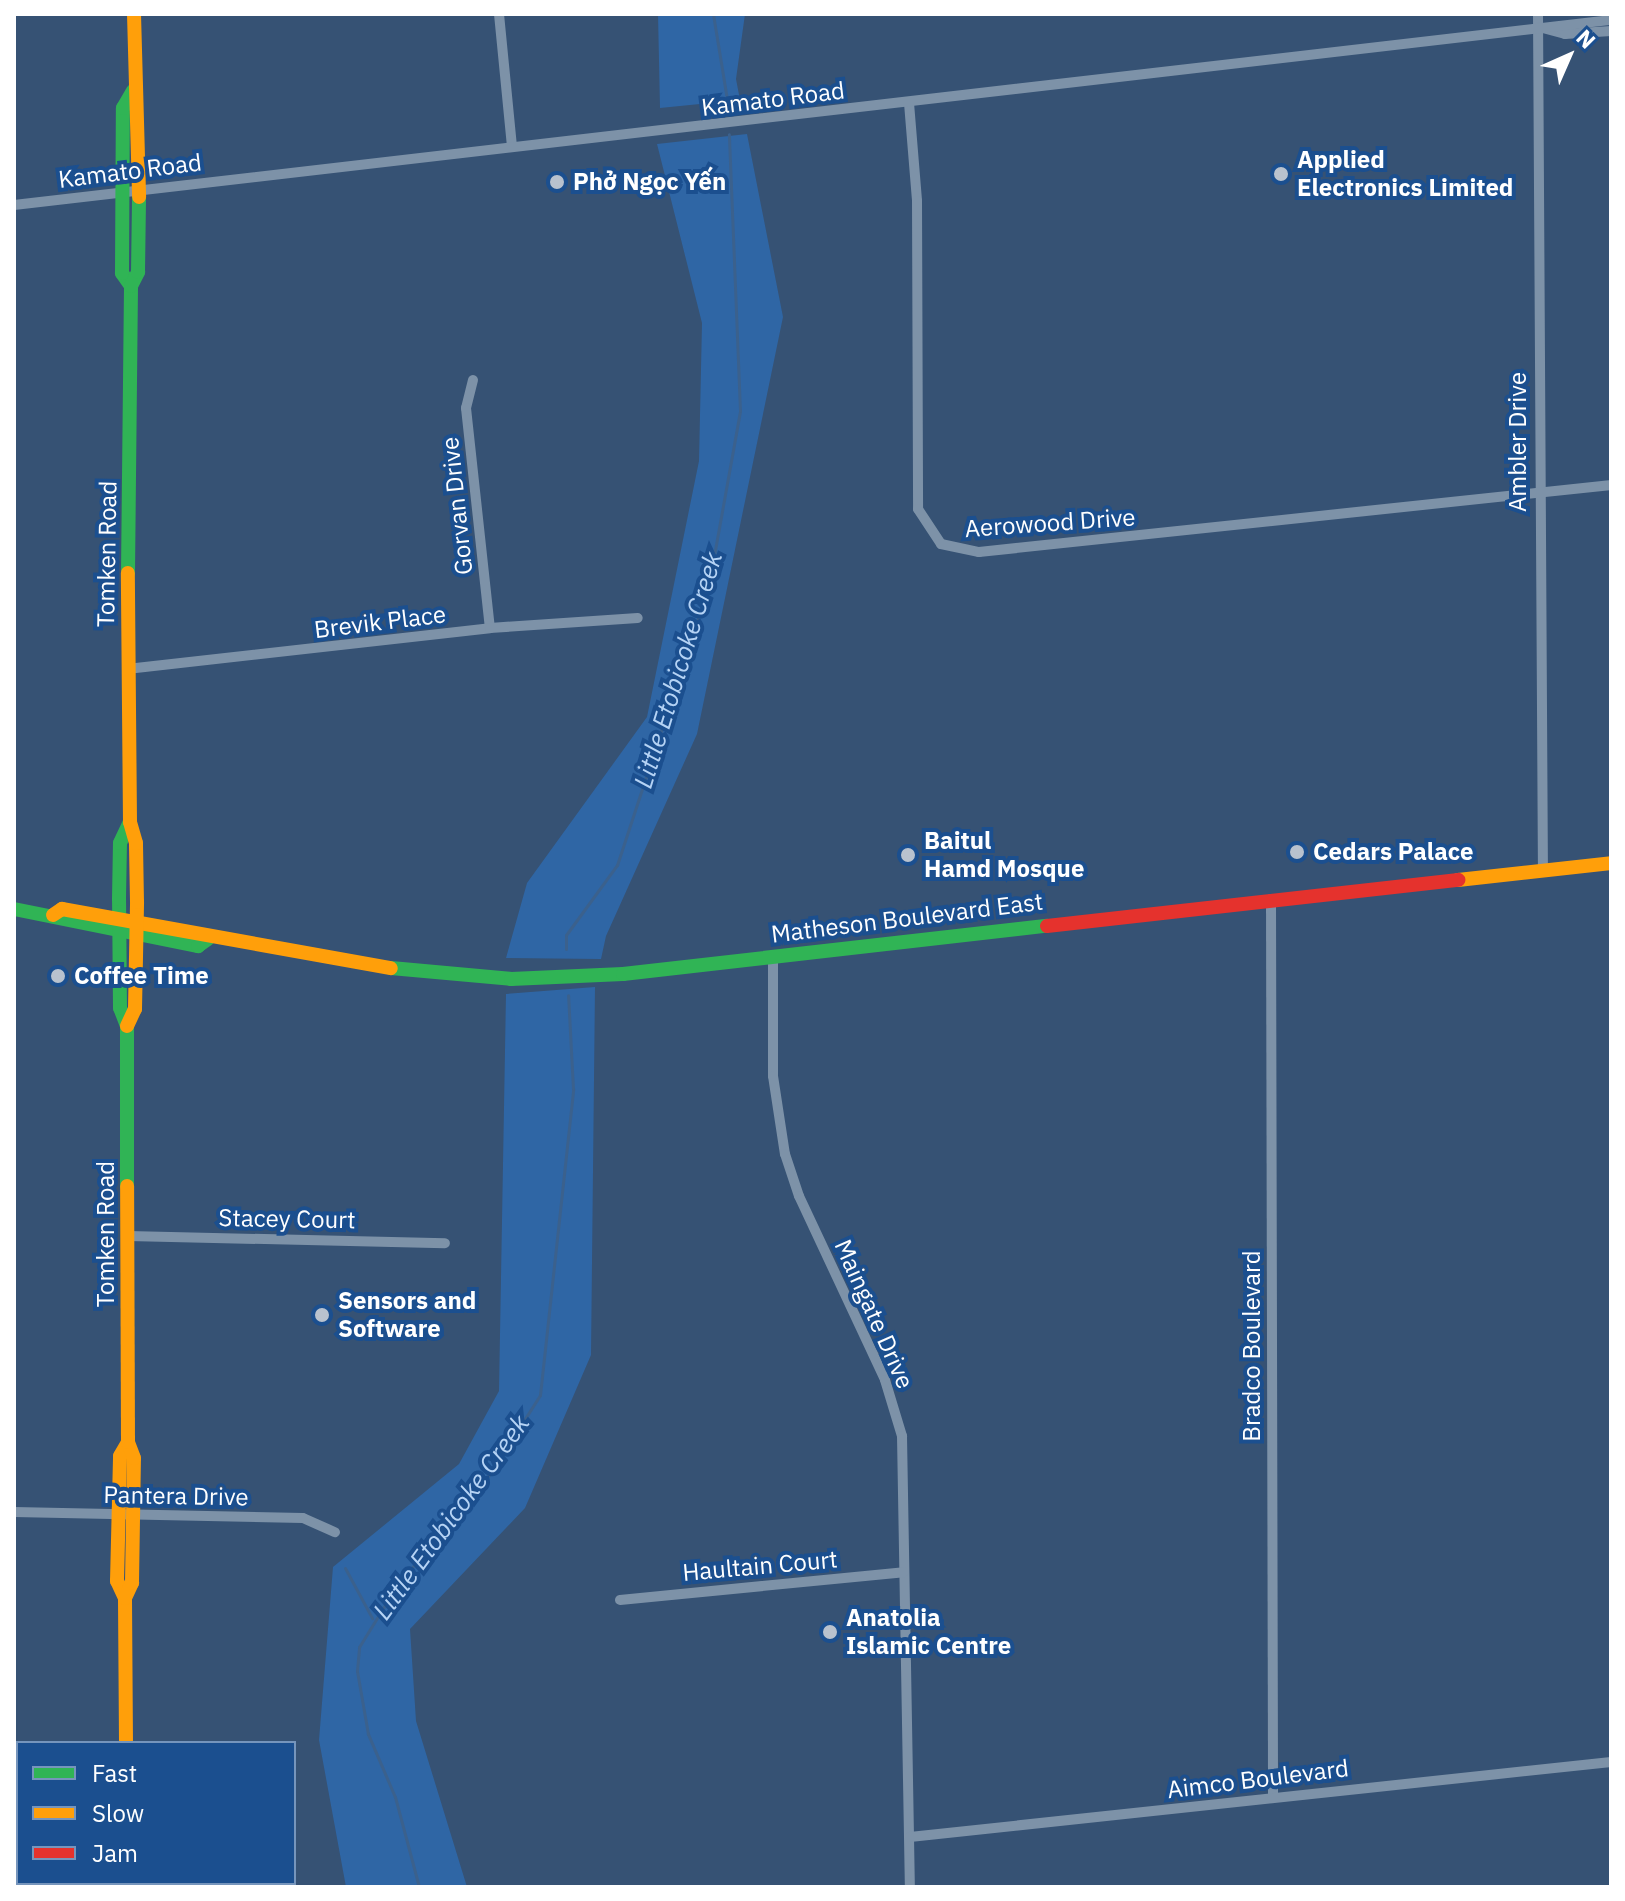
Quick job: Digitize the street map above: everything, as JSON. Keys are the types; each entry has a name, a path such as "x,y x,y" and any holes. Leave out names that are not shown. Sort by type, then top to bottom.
{"main road":[{"name":"Tomken Road","path":"127,1026 135,1009 137,920 136,843 130,822 127,669 131,286 138,272 140,107 133,91 134,14"},
{"name":"Tomken Road","path":"131,286 122,273 123,108 133,91"},
{"name":"Tomken Road","path":"126,1741 125,1598 117,1581 126,1516 120,1456 128,1442 127,1026 120,1008 119,925 120,843 130,822"},
{"name":"Matheson Boulevard East","path":"14,909 53,915 61,922 119,925 137,920 200,931 208,939 495,979 623,974 1611,863"},
{"name":"Matheson Boulevard East","path":"119,925 136,936 198,946 208,939"}],"street":[{"path":"499,14 512,146"},
{"name":"Ambler Drive","path":"1538,14 1543,870"},
{"name":"Kamato Road","path":"14,205 512,146 572,144 1537,26 1611,20"},
{"path":"1537,26 1565,34 1611,31"},
{"name":"Aerowood Drive","path":"909,103 917,201 917,497 923,523 941,544 963,552 1003,550 1611,485"},
{"name":"Gorvan Drive","path":"473,380 466,408 490,628"},
{"name":"Brevik Place","path":"127,669 490,628 638,618"},
{"name":"Bradco Boulevard","path":"1271,899 1273,1795"},
{"name":"Maingate Drive","path":"773,955 773,1076 780,1132 799,1196 894,1406 905,1458 910,1887"},
{"name":"Stacey Court","path":"128,1236 445,1243"},
{"name":"Pantera Drive","path":"14,1512 303,1518 335,1532"},
{"name":"Haultain Court","path":"620,1600 904,1572"},
{"name":"Aimco Boulevard","path":"910,1837 1273,1795 1611,1762"}],"shaded area":[{"path":"658,14 745,14 736,79 740,100 660,108"},
{"path":"747,134 783,317 697,734 606,936 601,959 506,958 527,883 647,717 699,461 702,323 657,144"},
{"path":"595,987 591,1355 525,1508 410,1629 416,1721 467,1887 346,1887 319,1740 333,1567 459,1464 499,1391 506,994"}],"waterway":[{"name":"Little Etobicoke Creek","path":"713,14 728,106"},
{"name":"Little Etobicoke Creek","path":"566,949 566,935 617,865 708,589 740,411 729,134"},
{"name":"Little Etobicoke Creek","path":"419,1887 395,1797 368,1734 357,1671 359,1647 396,1587 491,1472 540,1395 573,1089 568,995"},
{"path":"345,1568 372,1618"}],"traffic: fast":[{"path":"131,286 122,273 123,108 133,91"},
{"path":"128,573 131,286 138,272 139,197"},
{"path":"127,1186 127,1026 120,1008 119,899 120,843 130,822"},
{"path":"14,909 198,946 208,939"},
{"path":"391,968 511,979 623,974 1047,926"}],"traffic: slow":[{"path":"134,14 139,197"},
{"path":"127,1026 135,1009 137,902 136,843 130,822 128,573"},
{"path":"1458,880 1611,863"},
{"path":"53,915 62,909 391,968"},
{"path":"126,1741 125,1598 132,1583 134,1458 128,1442 127,1186"},
{"path":"125,1598 117,1581 120,1456 128,1442"}],"traffic: jam":[{"path":"1047,926 1458,880"}],"place":[{"name":"Applied Electronics Limited","path":"1281,174"},
{"name":"Phở Ngọc Yến","path":"557,182"},
{"name":"Cedars Palace","path":"1297,852"},
{"name":"Baitul Hamd Mosque","path":"908,855"},
{"name":"Coffee Time","path":"58,976"},
{"name":"Sensors and Software","path":"322,1315"},
{"name":"Anatolia Islamic Centre","path":"830,1632"}]}
